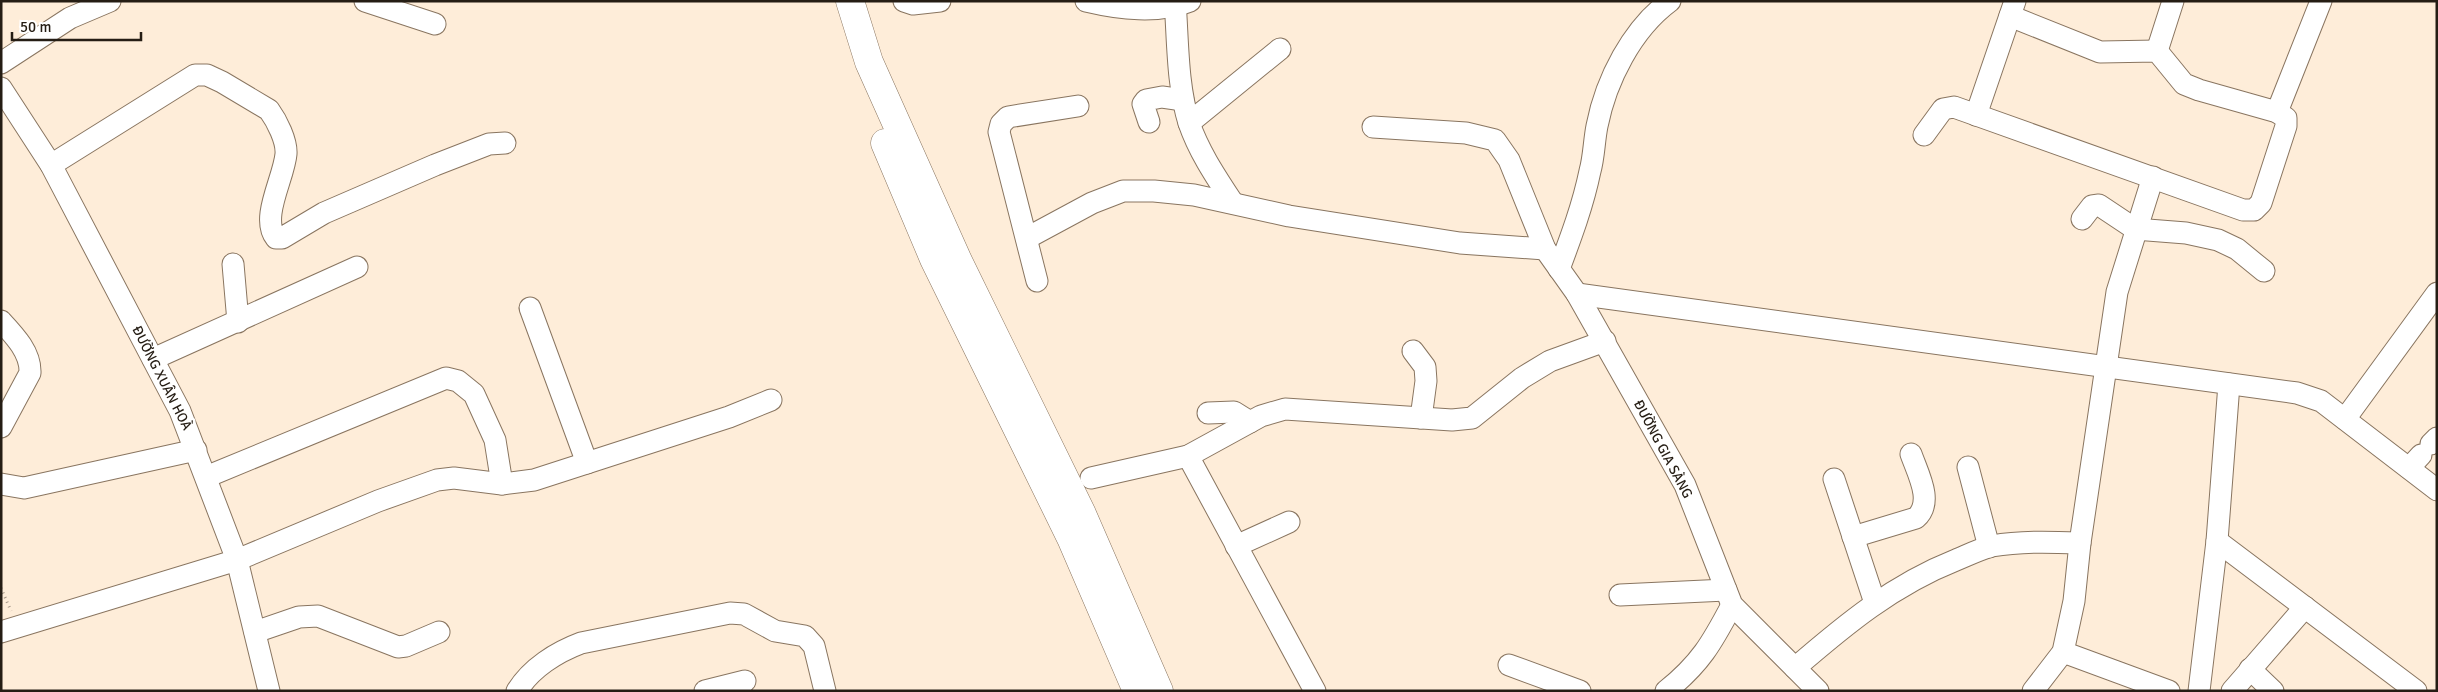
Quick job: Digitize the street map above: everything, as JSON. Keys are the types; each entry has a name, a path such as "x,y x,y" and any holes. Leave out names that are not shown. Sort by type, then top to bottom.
{"highway":[{"path":"833,1 849,55 934,259 1071,538 1137,691"},
{"path":"850,1 869,62 913,161 962,269 1082,514 1160,691"}],"street":[{"path":"1,63 70,18 110,1"},
{"path":"365,1 435,24"},
{"path":"904,1 913,4 940,1"},
{"path":"1086,1 1108,6 1142,9 1181,3 1183,100 1189,123 1205,160 1233,203"},
{"path":"1559,269 1582,204 1591,170 1597,125 1611,83 1633,40 1670,1"},
{"path":"2157,51 2172,1"},
{"path":"2277,112 2321,1"},
{"path":"1976,115 2013,8 2100,52 2157,51"},
{"path":"1189,123 1280,49"},
{"path":"1924,135 1943,109 1954,107 2243,210 2254,210 2261,203 2286,126 2286,118 2277,112 2184,84 2157,51"},
{"path":"51,165 147,106 181,82 195,75 207,75 270,110 275,118 286,154 271,213 270,227 276,238 282,238 324,213 434,165 489,144 505,143"},
{"name":"ĐƯỜNG XUÂN HOÀ","path":"1,88 51,165 180,411 237,560 269,691"},
{"path":"1149,122 1143,104 1146,100 1162,97 1183,100"},
{"path":"1037,281 1000,132 1001,124 1008,118 1078,106"},
{"name":"ĐƯỜNG GIA SÀNG","path":"1373,127 1466,133 1495,140 1509,160 1545,249 1577,294 1605,341 1685,485 1729,598 1818,691"},
{"path":"2033,691 2063,652 2074,601 2080,543 2117,292 2153,177"},
{"path":"1027,238 1092,202 1124,192 1194,194 1289,216 1460,243 1545,249"},
{"path":"2082,219 2092,206 2099,205 2135,230 2186,233 2218,240 2237,249 2264,271"},
{"path":"233,264 238,322"},
{"path":"153,359 357,267"},
{"path":"2345,420 2437,293"},
{"path":"1577,294 2297,393 2321,401 2345,420 2424,451 2436,488"},
{"path":"530,308 586,463"},
{"path":"1,321 25,351 30,364 30,373 1,427"},
{"path":"1091,478 1188,456 1261,416 1285,409 1421,418 1472,418 1522,378 1550,361 1605,341"},
{"path":"1413,351 1425,367 1426,380 1421,418"},
{"path":"206,477 446,378 458,382 474,394 495,440 502,484"},
{"path":"2199,691 2217,541 2229,384"},
{"path":"1,632 237,560 378,501 437,480 454,478 502,484 534,480 729,417 771,400"},
{"path":"1208,413 1234,412 1250,422"},
{"path":"1,484 24,488 196,450"},
{"path":"1853,537 1916,518 1924,512 1926,500 1912,454"},
{"path":"1188,456 1315,691"},
{"path":"1968,467 1989,547"},
{"path":"1834,478 1874,604"},
{"path":"1236,546 1289,522"},
{"path":"2217,541 2416,691"},
{"path":"1795,668 1856,616 1893,591 1939,566 1989,547 2024,542 2080,543"},
{"path":"1620,595 1729,598 1711,644 1694,668 1666,691"},
{"path":"2232,691 2306,607"},
{"path":"517,691 521,684 546,662 561,651 581,643 730,612 744,614 774,631 805,636 814,646 825,691"},
{"path":"255,632 299,617 318,616 398,647 406,646 439,632"},
{"path":"2063,652 2169,691"},
{"path":"1508,665 1580,691"},
{"path":"2250,670 2273,691"},
{"path":"704,691 745,681"}]}
